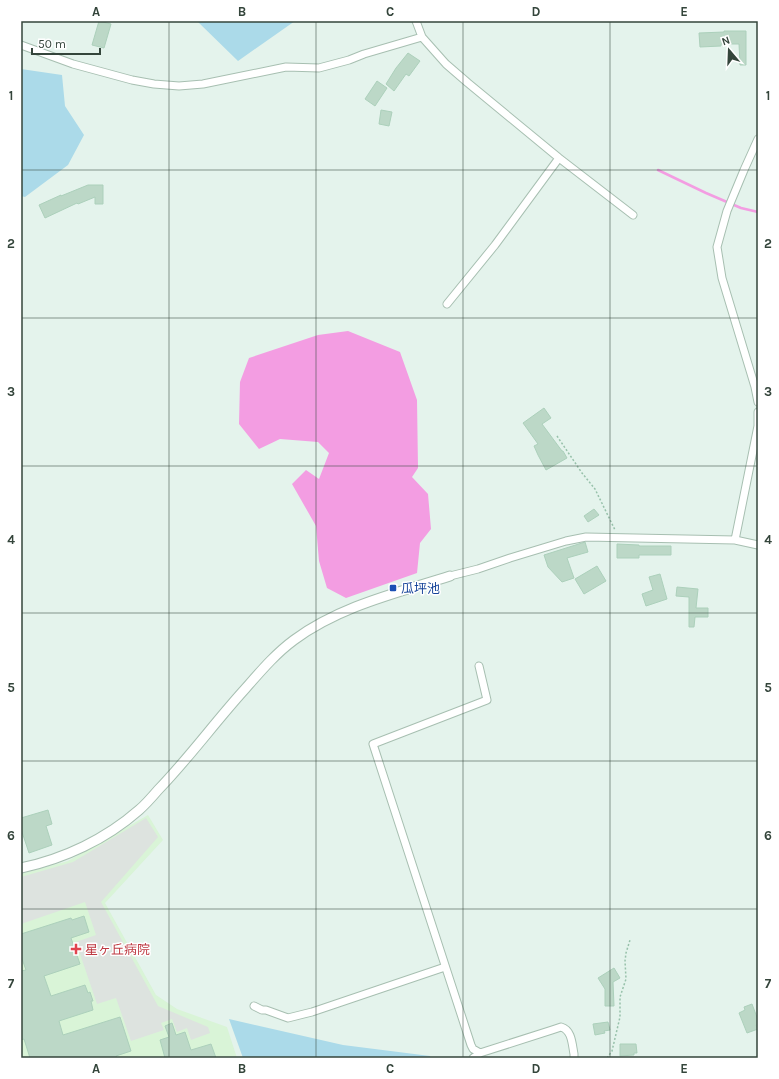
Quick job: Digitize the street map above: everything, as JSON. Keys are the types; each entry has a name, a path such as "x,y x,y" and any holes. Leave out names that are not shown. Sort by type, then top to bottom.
{"street":[{"path":"416,21 422,37 446,64 559,158 634,215"},
{"path":"21,45 73,64 132,80 179,86 203,84 286,67 319,68 422,37"},
{"path":"758,139 727,211 717,247 722,278 755,387 758,402"},
{"path":"447,304 495,245 559,158"},
{"path":"735,540 758,426 758,412"},
{"path":"21,868 64,856 95,841 118,827 140,809 173,775 236,698 275,656 294,640 336,614 381,597 586,537 735,540 758,545"},
{"path":"479,666 487,700 373,744 471,1045 473,1049 480,1053"},
{"path":"254,1006 288,1018 312,1012 445,967"},
{"path":"473,1058 480,1053 561,1027 569,1031 574,1058"}],"path":[{"path":"557,436 582,473 595,489 618,538"},
{"path":"607,1058 612,1050 620,1017 620,998 626,979 625,961 630,940"}],"shaded area":[{"path":"197,21 295,21 238,61"},
{"path":"21,69 62,75 65,106 84,135 68,165 25,197 21,196"},
{"name":"瓜坪池","path":"348,331 400,352 417,400 418,468 412,477 428,494 431,529 420,543 417,573 346,598 327,588 319,561 316,526 292,484 306,470 319,479 329,453 318,442 280,439 259,449 239,424 240,382 249,358 318,335"},
{"name":"星ヶ丘病院","path":"148,815 163,840 105,903 156,995 177,1009 227,1027 237,1058 21,1058 21,874 68,861"},
{"path":"146,818 158,837 101,902 158,1006 208,1027 210,1033 191,1040 187,1028 177,1032 172,1019 161,1023 164,1030 131,1041 116,998 97,1004 76,942 96,935 85,902 21,924 21,877 73,862"},
{"path":"229,1019 343,1045 430,1056 431,1058 243,1058"}],"building":[{"path":"99,21 111,24 104,48 92,45"},
{"path":"746,31 746,65 740,65 739,44 721,44 721,46 700,47 699,33"},
{"path":"408,53 420,61 409,76 406,74 394,91 386,84"},
{"path":"377,81 387,88 375,106 365,99"},
{"path":"381,110 392,112 389,126 379,124"},
{"path":"88,185 103,185 103,204 95,204 95,197 78,204 77,203 45,218 39,205"},
{"path":"544,408 551,418 542,424 567,458 546,470 534,446 538,444 523,423"},
{"path":"594,509 599,515 588,522 584,516"},
{"path":"585,542 588,552 567,558 574,578 562,582 548,567 544,555"},
{"path":"617,544 671,546 671,555 639,555 639,558 617,558"},
{"path":"597,566 606,581 584,594 575,579"},
{"path":"660,574 667,599 646,606 642,594 653,590 649,577"},
{"path":"677,587 698,589 696,608 708,608 708,617 695,617 694,627 689,627 689,597 676,596"},
{"path":"48,810 52,824 46,826 52,845 29,853 21,829 21,818"},
{"path":"84,916 89,932 71,938 80,964 44,976 51,996 85,985 88,993 90,992 93,1001 91,1001 93,1010 59,1021 63,1035 120,1017 131,1051 116,1056 117,1058 30,1058 24,1039 21,1040 21,971 26,970 21,956 21,934 71,918 72,920"},
{"path":"614,968 620,978 613,982 614,1006 605,1006 605,989 598,978"},
{"path":"752,1004 758,1020 758,1024 756,1025 758,1029 747,1033 739,1013 745,1010 744,1007"},
{"path":"608,1022 610,1030 604,1031 605,1033 595,1035 593,1024"},
{"path":"172,1023 176,1035 185,1032 191,1050 211,1044 216,1058 165,1058 160,1040 169,1037 165,1026"},
{"path":"620,1044 636,1044 637,1053 634,1053 634,1055 620,1056"}],"waterway":[{"path":"658,170 741,208 758,212"}],"place":[{"name":"瓜坪池","path":"393,588"},
{"name":"星ヶ丘病院","path":"76,949"}]}
